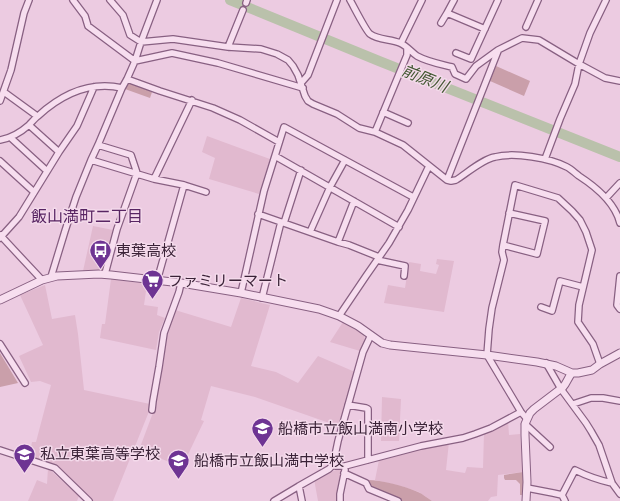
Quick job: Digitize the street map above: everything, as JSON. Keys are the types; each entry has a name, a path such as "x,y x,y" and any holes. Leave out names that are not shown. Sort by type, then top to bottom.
{"street":[{"path":"0,101 11,70 24,13 29,0"},
{"path":"73,0 85,16 88,26 135,61 172,53 218,62 302,86"},
{"path":"110,0 123,15 130,35 141,42 173,39 228,47 261,49 277,54 288,60 293,66 298,74 308,101 336,114 359,128 375,132 403,145 447,180 456,180 489,158 511,155 545,159 567,166 606,198 620,223"},
{"path":"51,277 76,197 135,61 157,0"},
{"path":"302,86 308,75 337,0"},
{"path":"350,0 369,34 378,38 385,38 401,43 416,55 435,63 452,67 455,74 466,80 476,66 498,50 522,38 539,40 605,78 620,81"},
{"path":"401,43 422,0"},
{"path":"441,23 454,0"},
{"path":"456,53 471,59 498,0"},
{"path":"526,27 538,0"},
{"path":"545,159 575,84 579,64 590,33 606,0"},
{"path":"228,47 243,10"},
{"path":"447,13 485,29"},
{"path":"375,132 407,55 408,48"},
{"path":"447,180 498,50"},
{"path":"127,79 213,108 240,120 279,142"},
{"path":"0,140 11,138 29,125 48,107 68,95 82,89 111,86 122,88"},
{"path":"42,280 1,236 19,217 59,152 77,126 94,87"},
{"path":"4,92 37,116"},
{"path":"154,179 192,100"},
{"path":"383,112 408,122"},
{"path":"29,125 59,152"},
{"path":"241,293 258,214 284,127 413,196"},
{"path":"11,138 47,171"},
{"path":"98,145 130,155 137,173 117,229 105,274"},
{"path":"275,156 399,227"},
{"path":"91,160 154,179 184,185 206,192"},
{"path":"310,232 330,187 345,160"},
{"path":"0,161 34,192"},
{"path":"339,316 399,227 429,166"},
{"path":"262,298 283,222 301,170"},
{"path":"606,198 620,182"},
{"path":"157,280 184,185"},
{"path":"550,447 526,421 487,355 492,308 504,260 502,252 503,245 515,185 558,198 572,210 580,220 586,232 592,250 579,306 578,322 593,344 600,364"},
{"path":"338,242 354,201"},
{"path":"503,245 537,254 545,221 510,213"},
{"path":"258,214 349,245 378,258 405,266 404,276"},
{"path":"0,300 51,277 62,275 105,274 181,283 241,293 319,309 339,316 358,326 382,343 390,345 546,363 572,373 592,370 620,353"},
{"path":"620,276 617,305 620,310"},
{"path":"541,307 552,311 560,281 583,287"},
{"path":"152,410 164,333 181,283"},
{"path":"274,501 329,470 334,465 338,441 363,352 371,335"},
{"path":"0,344 25,383"},
{"path":"546,363 561,389 586,423 599,445 612,483 620,494"},
{"path":"526,501 526,421 534,409 566,384 572,373"},
{"path":"573,404 591,398 603,398 620,401"},
{"path":"348,405 366,408 369,411 368,460"},
{"path":"334,465 345,466 421,446 463,438 491,428 521,412"},
{"path":"0,450 55,468 89,501"},
{"path":"340,501 345,466"},
{"path":"527,488 553,493 564,498 575,470 598,480 612,483"},
{"path":"344,473 366,483 369,489 398,501"},
{"path":"299,486 302,501"}],"shaded area":[{"path":"496,66 530,81 524,96 490,81"},
{"path":"128,82 152,92 150,98 125,89"},
{"path":"207,136 270,159 259,194 209,179 215,158 202,152"},
{"path":"93,226 113,230 102,270 83,271"},
{"path":"437,259 454,261 444,312 384,303 388,285 405,288 409,262 421,264 420,271 436,274 439,265 436,264"},
{"path":"111,279 147,284 144,305 158,307 157,315 165,318 159,332 156,350 100,338 102,324 105,324"},
{"path":"45,285 52,319 75,315 84,390 150,404 150,409 113,501 91,501 55,466 29,457 32,442 36,442 51,385 40,381 31,382 19,356 43,345 20,295"},
{"path":"241,298 270,305 251,366 276,372 298,383 318,356 355,372 338,426 255,397 211,386 201,420 204,421 182,467 139,450 154,410 167,333 175,310 231,327"},
{"path":"343,322 364,335 365,341 360,351 330,342"},
{"path":"0,353 18,383 0,387"},
{"path":"382,397 401,399 399,441 381,441"},
{"path":"508,421 509,435 520,434 523,472 498,475 497,496 491,497 488,501 432,501 419,492 375,480 379,460 422,447 449,442 446,470 465,473 467,467 483,468 484,433"},
{"path":"48,468 79,496 77,501 28,501 37,480 47,484"},
{"path":"341,468 343,470 338,501 318,501 314,479"},
{"path":"523,472 523,495 520,495 520,484 516,480 505,480 504,475"},
{"path":"367,480 386,482 406,488 420,493 432,501 402,501 370,487"}],"waterway":[{"name":"前原川","path":"230,0 620,157"}],"place":[{"name":"東葉高校","path":"100,270"},
{"name":"ファミリーマート","path":"152,300"},
{"name":"船橋市立飯山満南小学校","path":"262,448"},
{"name":"私立東葉高等学校","path":"24,474"},
{"name":"船橋市立飯山満中学校","path":"178,480"}],"district":[{"name":"飯山満町二丁目","path":"87,216"}]}
